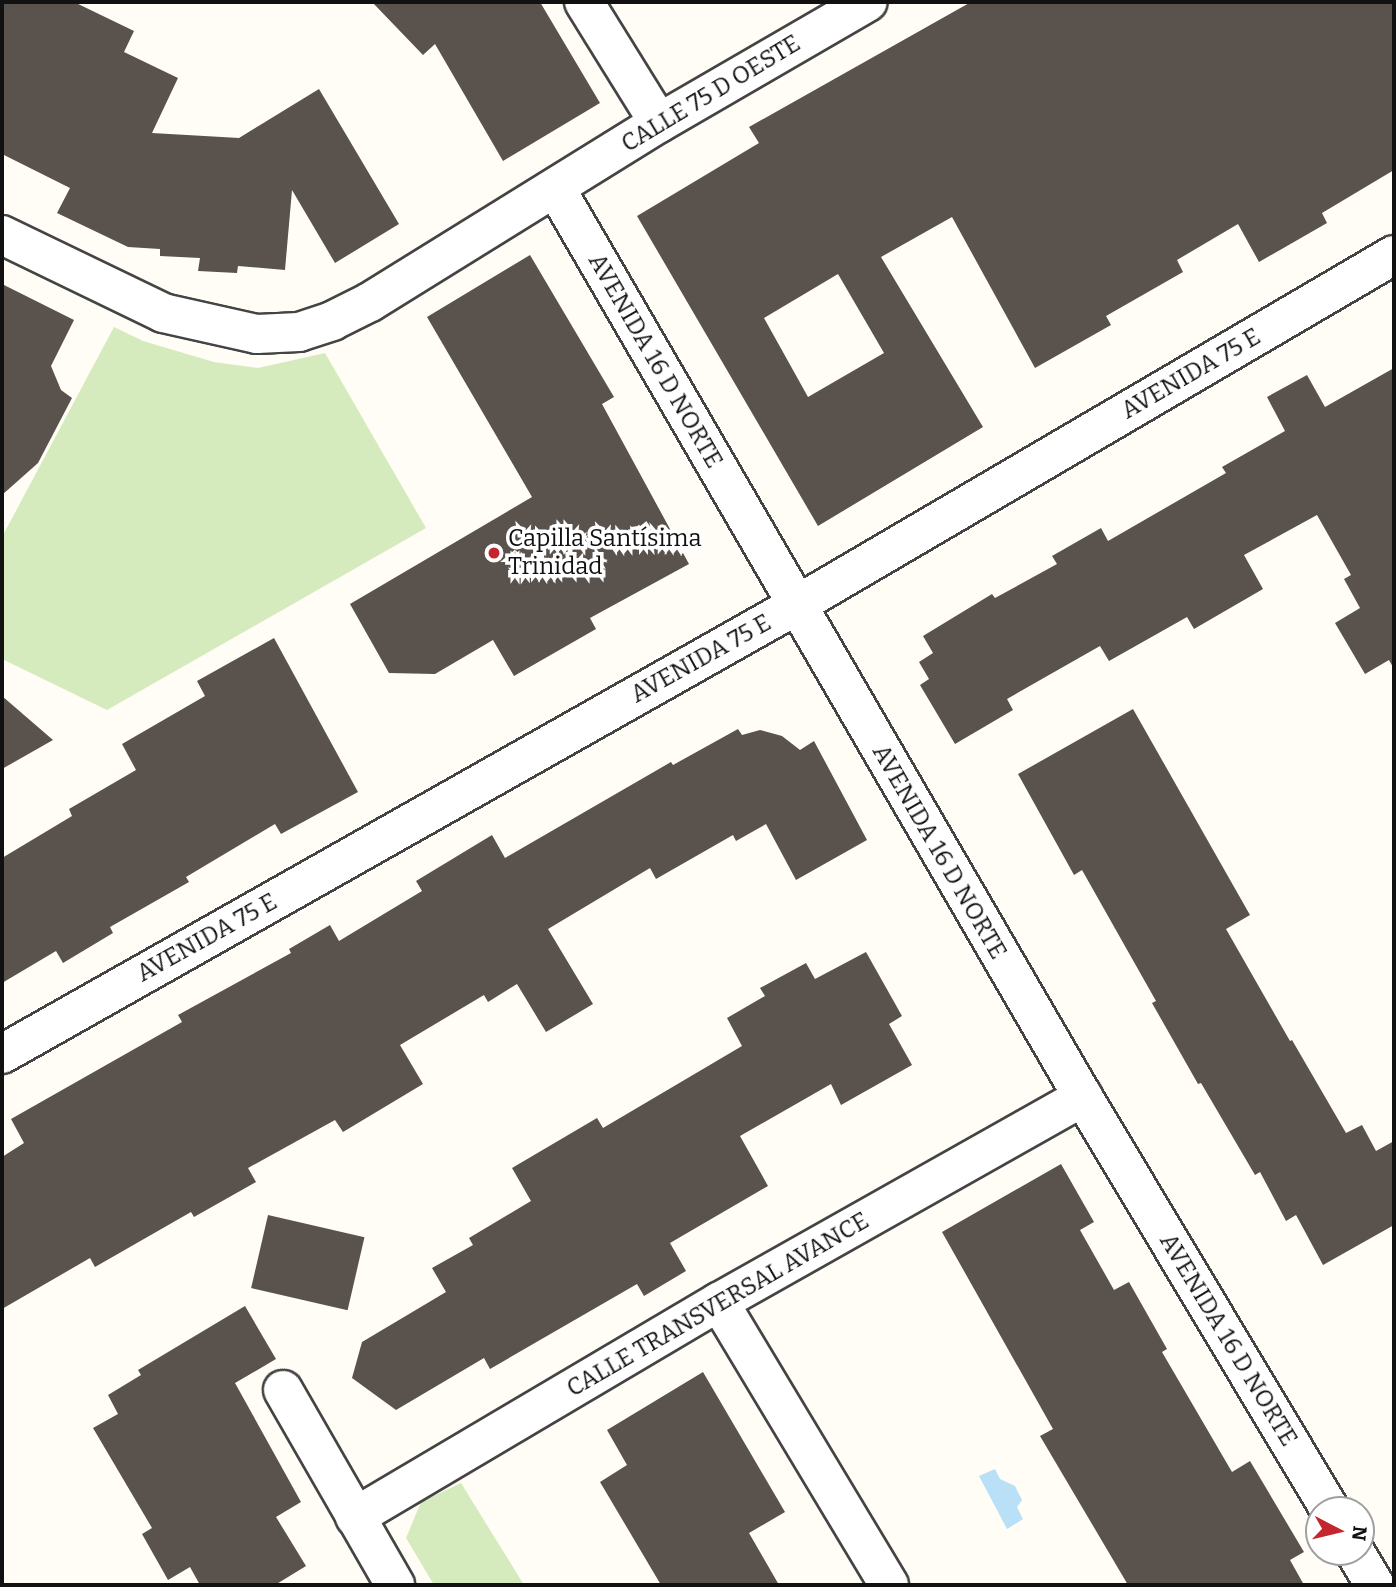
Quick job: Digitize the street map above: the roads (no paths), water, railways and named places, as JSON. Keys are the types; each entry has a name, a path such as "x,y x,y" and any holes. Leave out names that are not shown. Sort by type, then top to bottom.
{"street":[{"path":"584,2 659,123"},
{"name":"CALLE 75 D OESTE","path":"2,235 163,313 257,334 299,332 332,321 370,302 659,123 868,2"},
{"name":"AVENIDA 16 D NORTE","path":"556,189 795,606 1083,1097 1322,1496"},
{"name":"AVENIDA 75 E","path":"2,1054 1390,267"},
{"name":"CALLE TRANSVERSAL AVANCE","path":"355,1517 719,1302 1083,1097"},
{"path":"719,1302 889,1585"},
{"path":"283,1390 395,1585"},
{"path":"1363,1566 1375,1585"}],"water":[{"path":"995,1469 1000,1479 1015,1486 1022,1500 1017,1507 1023,1519 1007,1529 979,1476"}],"place":[{"name":"Capilla Santísima Trinidad","path":"494,553"}]}
